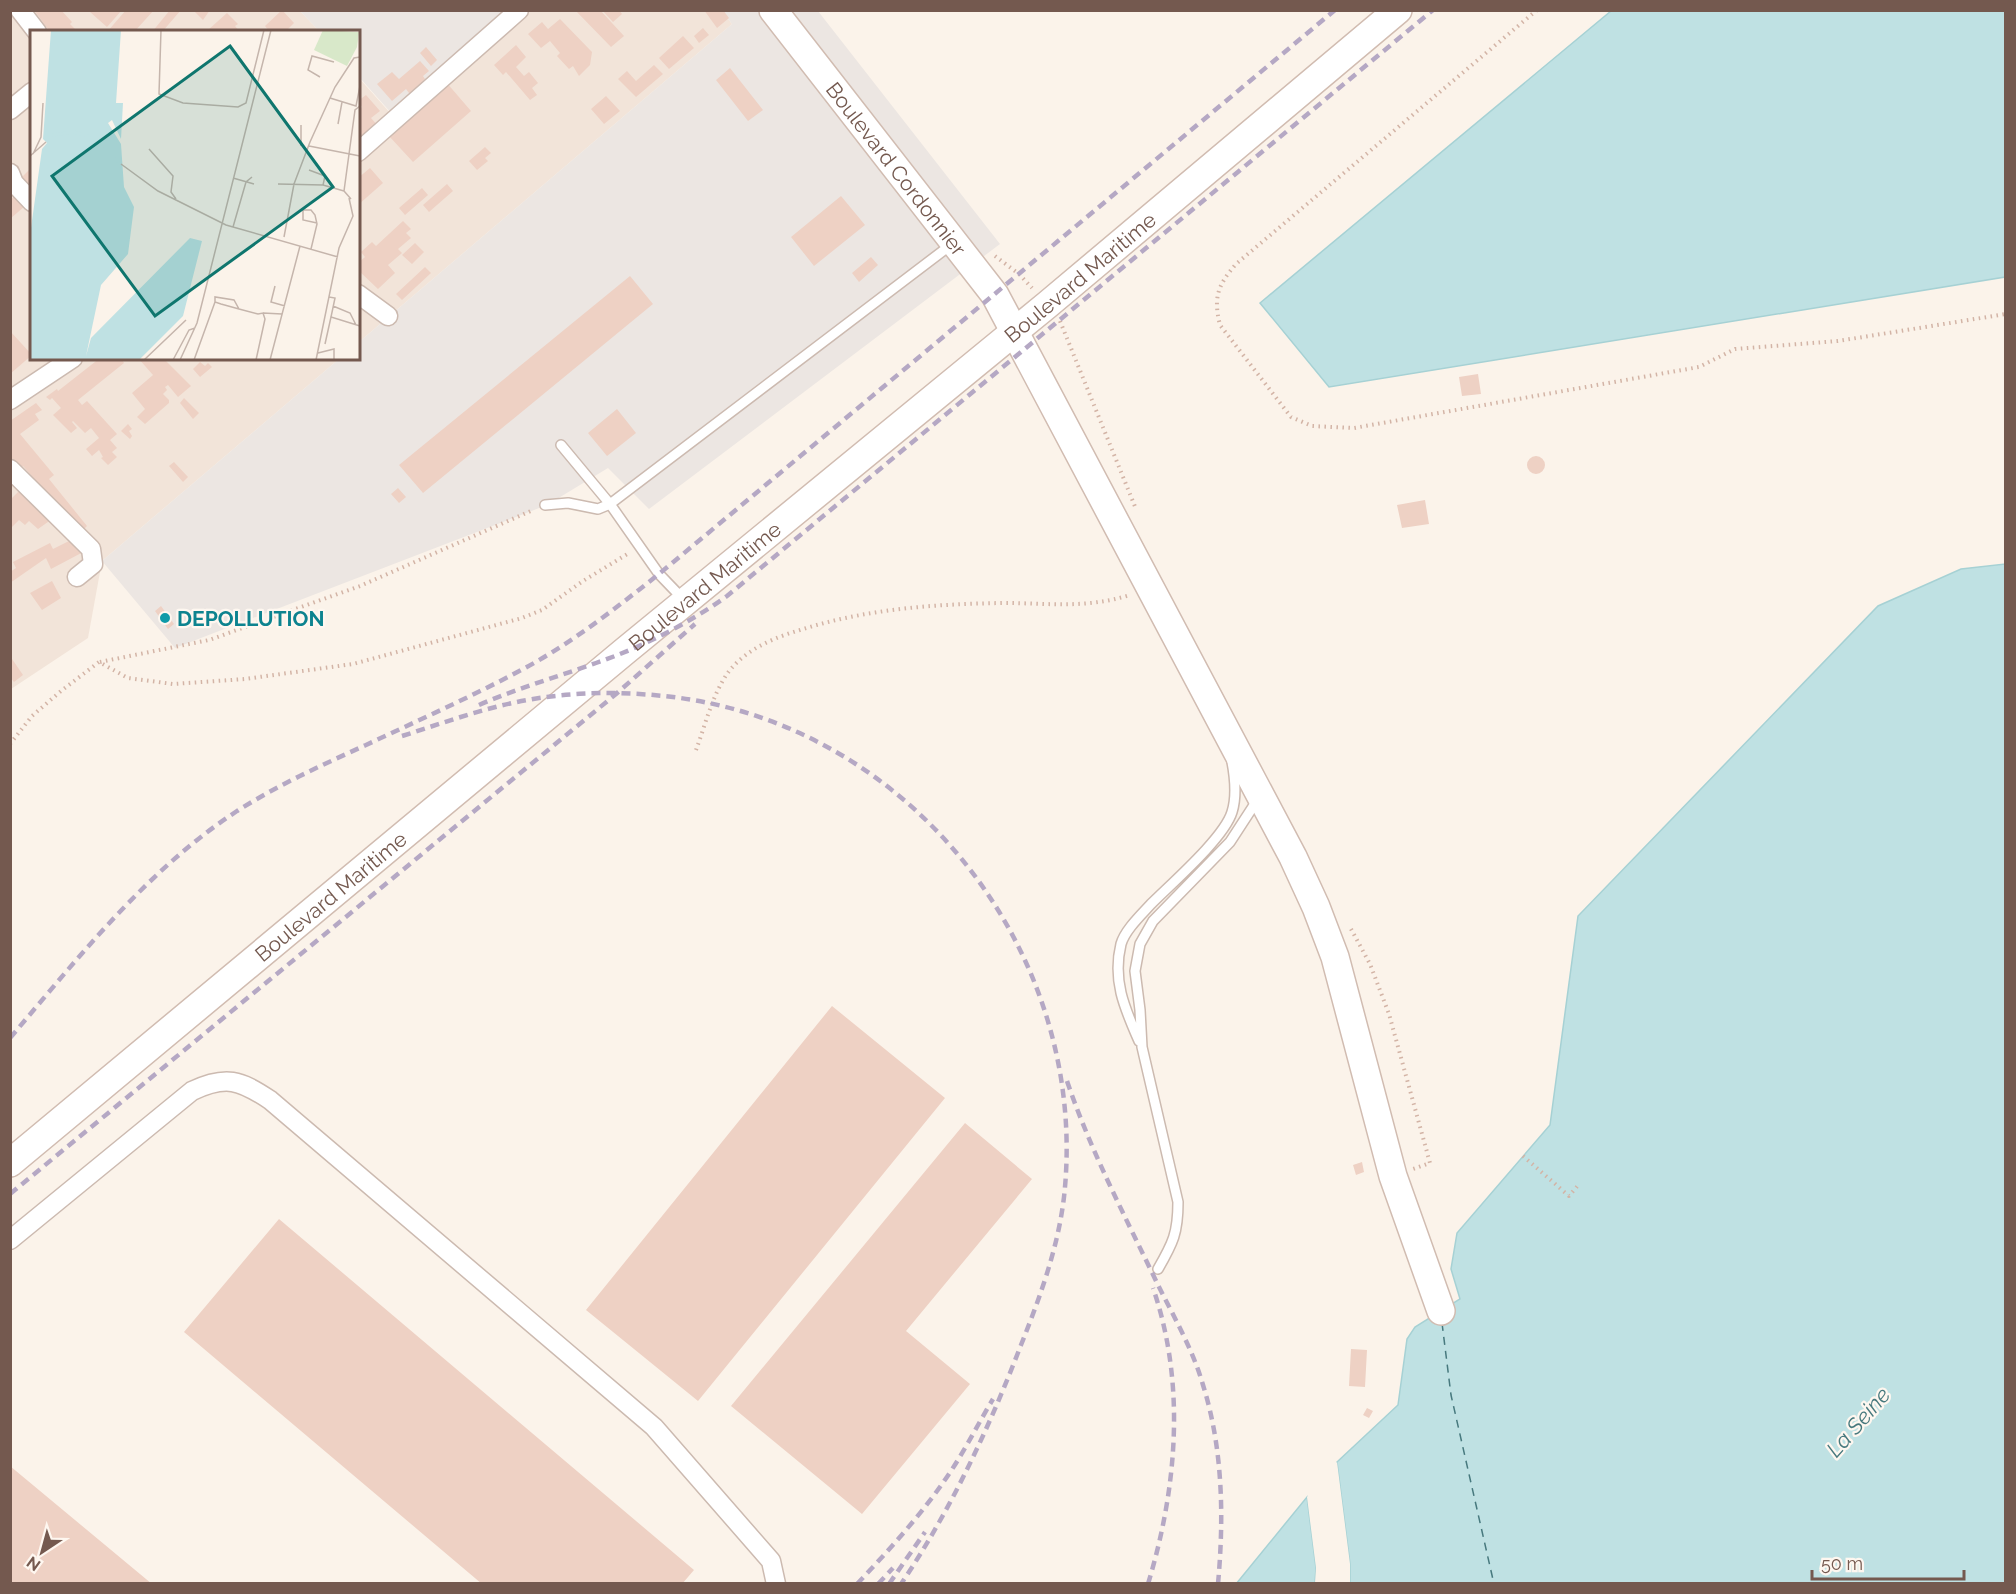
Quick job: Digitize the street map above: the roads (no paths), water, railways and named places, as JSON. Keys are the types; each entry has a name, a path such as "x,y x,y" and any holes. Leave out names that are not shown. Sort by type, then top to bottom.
{"street":[{"path":"20,10 35,30"},
{"path":"360,151 519,10"},
{"name":"Boulevard Cordonnier","path":"773,10 995,295 1261,794 1316,907 1335,957 1393,1176 1441,1311"},
{"name":"Boulevard Maritime","path":"10,1163 685,602 1015,332 1398,10"},
{"path":"10,110 30,94"},
{"path":"10,173 14,183 30,200"},
{"path":"360,295 388,316"},
{"path":"10,400 70,360"},
{"path":"11,471 90,549 93,564 77,577"},
{"path":"10,1240 192,1091 211,1082 232,1081 250,1087 270,1100 457,1257 654,1427 771,1561 776,1584"}],"lane":[{"path":"546,505 568,503 598,509 610,504 954,242"},
{"path":"561,445 610,504 659,574 685,602"},
{"path":"1142,1047 1122,1003 1118,970 1122,942 1139,916 1220,833 1232,812 1236,788 1232,763 1216,727 1208,695"},
{"path":"1158,1269 1172,1246 1178,1227 1178,1202 1142,1047 1135,972 1140,944 1153,921 1230,842 1261,794"}],"water":[{"path":"1611,11 2005,11 2005,277 1329,387 1260,303"},
{"name":"La Seine","path":"2005,564 2005,1583 1350,1583 1350,1564 1337,1462 1398,1405 1407,1339 1415,1327 1460,1299 1451,1269 1457,1233 1550,1125 1578,916 1878,606 1961,569"},
{"path":"1307,1497 1316,1568 1315,1583 1236,1584"}],"railway":[{"path":"10,1038 116,916 144,887 204,834 268,793 505,678 543,658 594,624 659,574 1335,10"},
{"path":"479,705 630,650 681,625 727,596 1433,10"},
{"path":"10,1194 616,694 695,624"},
{"path":"402,736 502,705 572,694 628,693 664,696 753,715 834,751 905,801 966,864 1014,938 1047,1019 1065,1106 1064,1197 1061,1216 1053,1254 1041,1291 996,1407 953,1498 901,1584"},
{"path":"1067,1081 1098,1159 1189,1346 1203,1385 1215,1434 1220,1483 1221,1534 1218,1584"},
{"path":"1148,1584 1166,1511 1174,1436 1174,1399 1170,1361 1153,1288"},
{"path":"857,1584 939,1489 961,1456 993,1399"},
{"path":"889,1584 925,1532"},
{"path":"878,1584 893,1568"}],"place":[{"name":"DEPOLLUTION","path":"165,618"}]}
